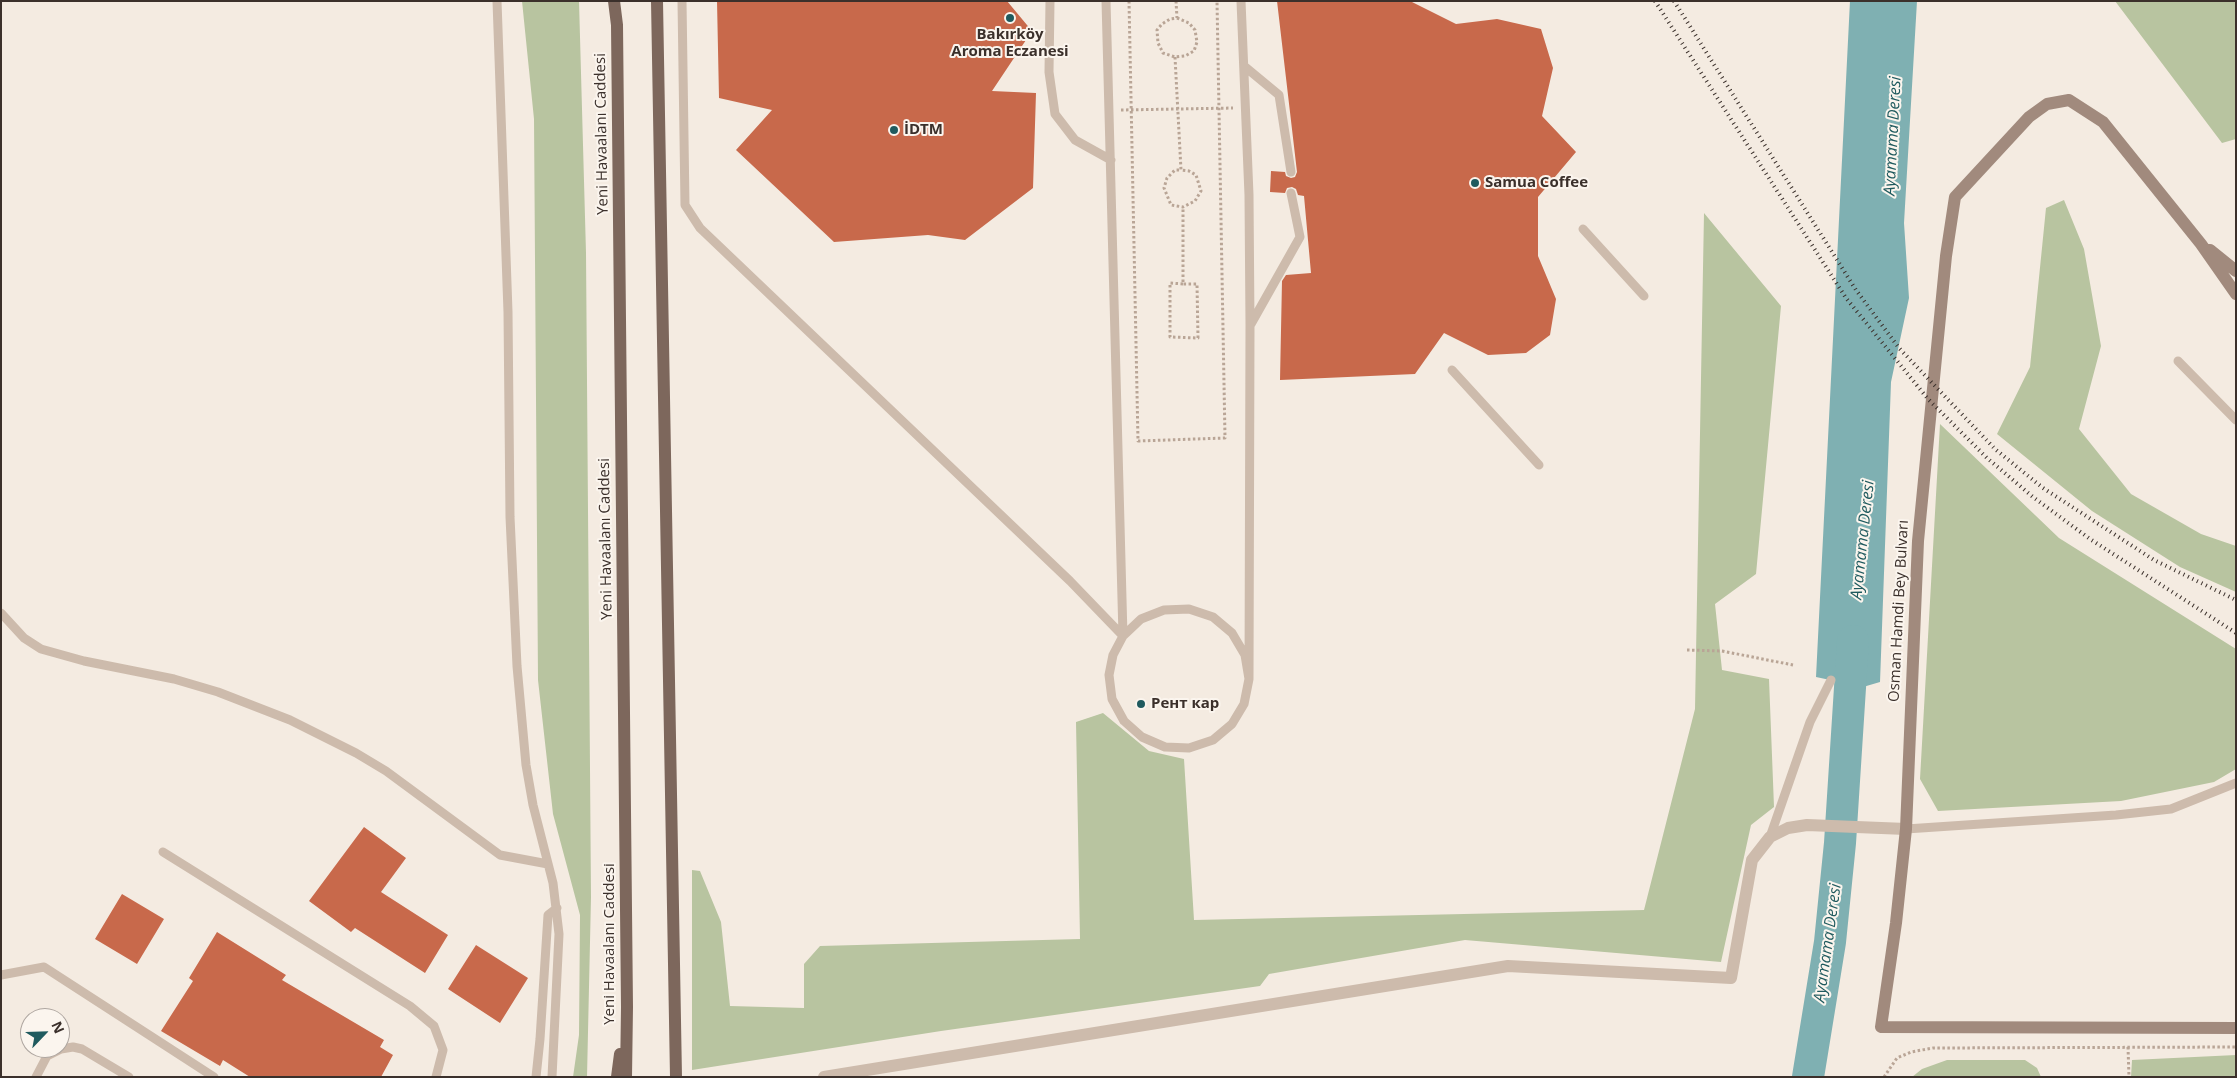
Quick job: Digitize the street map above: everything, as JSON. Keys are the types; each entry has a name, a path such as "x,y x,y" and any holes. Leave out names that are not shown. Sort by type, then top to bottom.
{"main road":[{"name":"Yeni Havaalanı Caddesi","path":"614,1 617,25 628,1007 626,1077"},
{"path":"657,1 676,1077"},
{"path":"617,1077 628,1007"}],"street":[{"name":"Osman Hamdi Bey Bulvarı","path":"2202,244 2103,122 2069,100 2047,104 2029,117 1955,198 1946,256 1918,541 1906,829 1896,924 1880,1027 2236,1028"},
{"path":"2202,244 2236,272"},
{"path":"2202,244 2236,294"},
{"path":"824,1077 1508,966 1731,978 1752,860 1770,837 1788,828 1807,825 1906,829"}],"lane":[{"path":"497,1 508,312 510,517 517,666 526,765 533,805 557,908 559,959 552,1077"},
{"path":"682,1 685,205 700,228 1070,581 1123,636"},
{"path":"1050,1 1049,72 1055,114 1075,140 1111,160"},
{"path":"1106,1 1123,636"},
{"path":"1241,1 1246,107 1250,325 1249,680 1244,704 1232,724 1213,740 1189,748 1165,747 1142,737 1124,721 1112,700 1109,675 1113,654 1123,636 1141,619 1164,610 1189,609 1213,617 1232,633 1245,655 1249,680"},
{"path":"1244,66 1279,95 1291,172"},
{"path":"1250,325 1300,237 1291,193"},
{"path":"1583,229 1644,296"},
{"path":"2178,361 2236,420"},
{"path":"1452,370 1539,465"},
{"path":"1,613 24,638 41,649 84,661 174,679 246,702 290,720 356,753 386,771 500,854 548,864"},
{"path":"1770,837 1810,722 1831,680"},
{"path":"1906,829 2171,810 2236,783"},
{"path":"163,852 410,1006 434,1026 443,1050 436,1077"},
{"path":"536,1077 548,915 557,908"},
{"path":"1,975 44,967 214,1077"},
{"path":"36,1077 47,1056 67,1048 82,1050 123,1075"}],"path":[{"path":"1129,1 1138,441 1224,438 1217,1"},
{"path":"1176,1 1177,18"},
{"path":"1177,18 1189,23 1195,30 1197,42 1194,51 1185,56 1175,57 1163,53 1158,43 1157,30 1162,24 1177,18"},
{"path":"1175,57 1181,170"},
{"path":"1109,108 1131,111 1246,107"},
{"path":"1175,170 1181,170 1189,171 1196,175 1201,191 1195,202 1183,207 1171,205 1164,188 1167,178 1175,170"},
{"path":"1183,207 1183,284"},
{"path":"1170,283 1183,284 1197,284 1198,338 1170,337 1170,283"},
{"path":"1687,650 1722,652 1793,666"},
{"path":"2128,1047 2129,1077"},
{"path":"1884,1077 1897,1058 1911,1052 1933,1048 2236,1047"}],"green space":[{"path":"522,1 579,1 586,253 591,897 587,1077 573,1077 579,1035 580,915 553,814 538,680 534,119"},
{"path":"2115,1 2236,1 2236,139 2222,143"},
{"path":"2064,200 2084,249 2101,346 2079,429 2131,494 2201,534 2236,546 2236,592 2180,567 2092,511 1997,434 2030,367 2046,208"},
{"path":"1704,213 1781,306 1756,574 1715,604 1722,670 1769,679 1774,807 1751,825 1721,962 1465,940 1269,974 1260,986 941,1031 692,1070 692,870 700,871 721,922 730,1006 804,1008 804,964 820,946 1080,939 1076,722 1103,713 1149,751 1184,759 1194,920 1644,910 1695,709"},
{"path":"1940,424 2059,538 2236,649 2236,769 2214,782 2121,801 1938,811 1920,779"},
{"path":"2236,1055 2236,1077 2131,1077 2132,1060"},
{"path":"1947,1060 2025,1060 2037,1068 2041,1077 1912,1077 1922,1069"}],"water":[{"path":"1850,1 1917,1 1904,223 1909,298 1891,382 1880,682 1863,687 1816,677"}],"building":[{"name":"İDTM","path":"717,1 1007,1 1032,31 992,91 1036,93 1033,188 965,240 928,235 834,242 736,150 772,110 719,98"},
{"path":"1277,1 1410,1 1456,24 1497,19 1541,29 1553,68 1542,116 1576,152 1538,197 1538,256 1556,299 1550,335 1526,353 1488,355 1444,333 1415,374 1280,380 1282,281 1286,275 1311,273 1304,196 1298,195 1296,189 1292,187 1287,188 1285,193 1270,192 1271,171 1285,172 1286,176 1291,178 1295,177 1297,172"},
{"path":"364,827 406,858 381,892 448,935 425,973 355,928 351,932 309,901"},
{"path":"122,894 164,919 137,964 95,939"},
{"path":"217,932 286,975 282,980 384,1040 380,1047 393,1055 381,1077 250,1077 223,1060 220,1066 161,1031 193,981 189,978"},
{"path":"476,945 528,978 500,1023 448,989"}],"waterway":[{"name":"Ayamama Deresi","path":"1808,1077 1830,942 1840,843 1853,641"}],"railway":[{"path":"1655,1 1846,298 1928,399 1987,458 2033,497 2090,539 2236,633"},
{"path":"1674,1 1856,290 1899,348 1995,449 2043,488 2154,560 2236,600"}],"place":[{"name":"Bakırköy Aroma Eczanesi","path":"1010,18"},
{"name":"İDTM","path":"894,130"},
{"name":"Samua Coffee","path":"1475,183"},
{"name":"Рент кар","path":"1141,704"}]}
